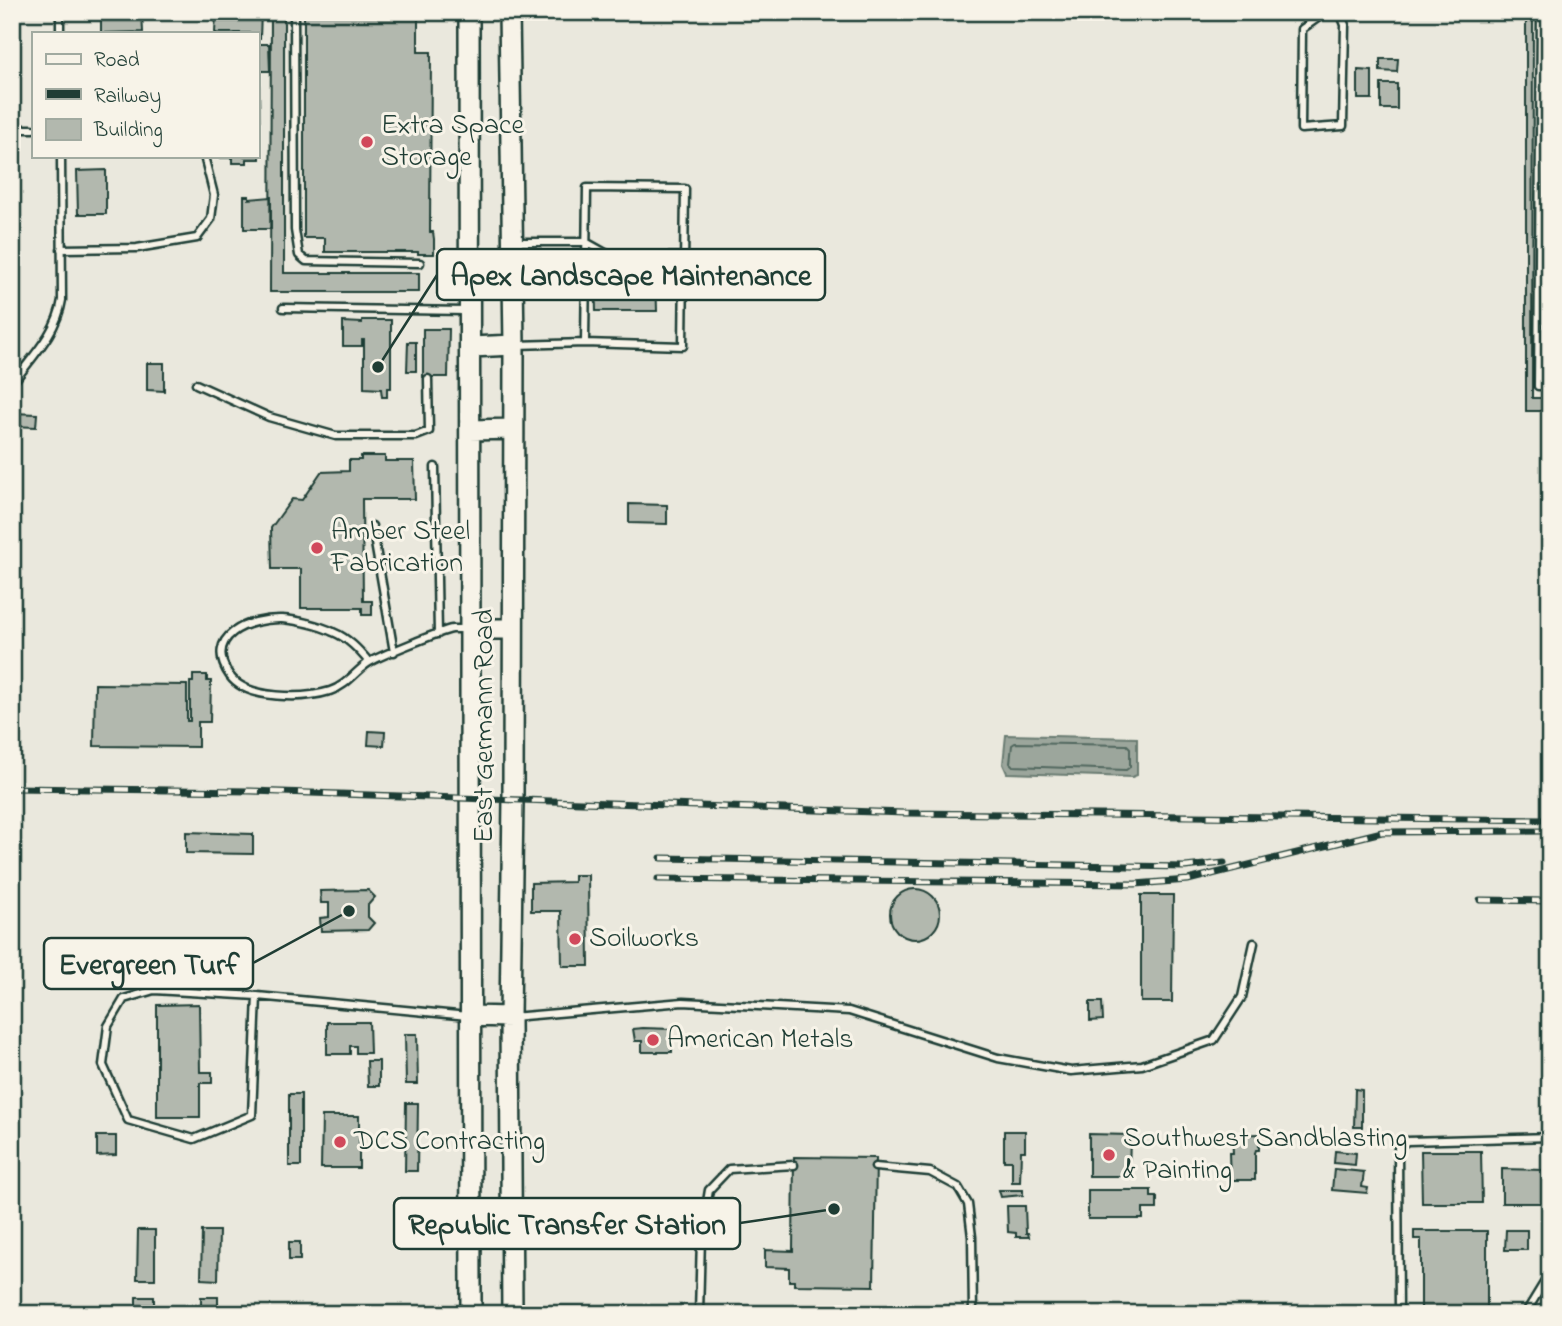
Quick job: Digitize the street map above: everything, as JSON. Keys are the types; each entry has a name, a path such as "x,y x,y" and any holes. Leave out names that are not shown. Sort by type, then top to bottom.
{"main road":[{"name":"East Germann Road","path":"469,12 471,1314"},
{"name":"East Germann Road","path":"509,12 514,345 510,1017 512,1312"},
{"path":"471,347 514,345"},
{"path":"470,430 513,429"},
{"path":"470,629 513,629"},
{"path":"470,1016 510,1017"}],"lane":[{"path":"60,12 60,32"},
{"path":"295,12 295,230 299,255 306,261 421,263"},
{"path":"1326,12 1302,29 1301,129 1343,126 1345,25 1340,12"},
{"path":"1541,12 1538,386 1550,386"},
{"path":"1540,100 1550,100"},
{"path":"12,129 32,129"},
{"path":"12,384 54,327 60,313 61,158"},
{"path":"61,249 137,248 197,238 211,219 214,195 205,158"},
{"path":"514,345 585,343 683,346 685,189 587,188 585,343"},
{"path":"1539,226 1550,226"},
{"path":"512,242 586,242 611,256 684,257"},
{"path":"1539,299 1550,299"},
{"path":"283,308 470,312"},
{"path":"1539,357 1550,357"},
{"path":"196,384 269,417 312,431 336,436 415,436 429,431 428,379"},
{"path":"435,467 438,634"},
{"path":"372,526 394,652"},
{"path":"369,662 355,646 334,632 282,619 238,627 226,636 223,648 224,663 231,678 260,694 308,695 332,691 349,681 369,662 450,629 470,629"},
{"path":"510,1017 683,1002 849,1011 998,1058 1071,1071 1142,1065 1214,1040 1242,997 1254,943"},
{"path":"257,996 253,1115 194,1139 128,1120 103,1065 108,1026 124,999 153,990 257,996 470,1016"},
{"path":"1399,1314 1398,1148 1406,1141 1550,1137"},
{"path":"699,1314 701,1237 709,1190 729,1169 794,1165"},
{"path":"876,1167 930,1172 958,1187 968,1204 972,1237 973,1314"},
{"path":"1524,1314 1550,1273"},
{"path":"512,1312 665,1314"}],"water":[{"path":"1006,735 1137,738 1137,775 1007,773 1003,764"}],"building":[{"path":"101,12 142,12 143,32 101,32"},
{"path":"216,12 261,12 260,39 259,32 215,32"},
{"path":"271,12 284,12 284,273 419,273 419,292 270,292"},
{"name":"Extra Space Storage","path":"304,12 418,12 418,52 431,52 430,232 433,232 434,254 325,252 325,238 304,238"},
{"path":"1526,12 1533,12 1532,398 1550,398 1550,411 1526,411"},
{"path":"259,44 269,44 270,71 259,71"},
{"path":"1380,59 1398,59 1397,72 1380,71"},
{"path":"1358,70 1372,71 1372,99 1358,99"},
{"path":"259,74 260,159 247,159 247,163 232,163 232,158 259,158"},
{"path":"1381,84 1397,84 1397,109 1381,109"},
{"path":"106,170 106,214 78,214 77,171"},
{"path":"244,196 249,196 249,199 271,197 271,229 244,229"},
{"path":"656,276 657,311 596,311 595,277"},
{"path":"362,320 391,320 391,388 387,388 387,397 382,397 381,389 364,388 364,340 362,346 343,346 343,322 362,323"},
{"path":"423,329 449,329 448,377 423,377"},
{"path":"408,342 416,342 416,371 407,371"},
{"path":"147,363 164,363 164,391 147,390"},
{"path":"12,413 37,414 36,427 12,426"},
{"name":"Amber Steel Fabrication","path":"361,456 385,456 385,461 414,461 415,499 362,499 363,601 372,601 372,615 362,615 362,608 301,608 301,569 272,569 271,528 292,499 302,500 321,472 349,471 349,460 361,460"},
{"path":"629,504 667,505 667,524 629,523"},
{"path":"193,675 207,675 207,681 211,681 210,722 198,722 198,747 94,746 95,684 187,685 187,721 190,721 190,682 193,682"},
{"path":"369,731 385,732 384,746 368,745"},
{"path":"186,832 253,834 253,854 186,853"},
{"name":"Soilworks","path":"574,875 588,875 589,966 562,966 561,911 531,911 531,883 574,882"},
{"path":"915,889 933,896 940,914 933,932 915,939 897,932 890,914 897,896"},
{"path":"368,890 375,897 368,905 368,917 374,923 368,930 321,931 320,918 329,917 329,903 321,903 320,891"},
{"path":"1141,895 1173,895 1172,1002 1141,1002"},
{"path":"1090,1002 1102,1002 1103,1020 1090,1021"},
{"path":"199,1004 200,1072 212,1072 212,1083 200,1083 200,1117 157,1117 157,1005"},
{"path":"327,1022 369,1022 370,1053 356,1053 356,1046 350,1046 350,1054 327,1054"},
{"name":"American Metals","path":"633,1029 672,1029 672,1052 642,1052 642,1041 635,1041"},
{"path":"405,1034 417,1034 418,1084 406,1084"},
{"path":"367,1061 379,1061 379,1086 368,1086"},
{"path":"1355,1089 1362,1090 1362,1127 1354,1127"},
{"path":"289,1094 301,1094 301,1166 289,1166"},
{"path":"406,1103 418,1103 417,1171 405,1171"},
{"name":"DCS Contracting","path":"322,1116 359,1116 359,1168 321,1168"},
{"path":"1004,1131 1025,1131 1020,1182 1012,1182 1012,1161 1004,1161"},
{"name":"Southwest Sandblasting & Painting","path":"1089,1134 1130,1135 1129,1176 1089,1176"},
{"path":"1259,1134 1259,1150 1255,1153 1255,1180 1230,1180 1229,1153 1233,1153 1232,1135"},
{"path":"97,1136 116,1136 116,1155 97,1156"},
{"path":"1335,1151 1356,1153 1355,1165 1334,1163"},
{"path":"1421,1151 1481,1151 1482,1203 1422,1203"},
{"path":"794,1157 876,1158 874,1286 794,1285 794,1281 789,1281 789,1268 765,1267 765,1250 793,1251"},
{"path":"1334,1169 1364,1172 1362,1187 1368,1188 1367,1193 1332,1190"},
{"path":"1502,1169 1543,1170 1542,1203 1502,1203"},
{"path":"999,1190 1023,1190 1023,1195 1001,1197"},
{"path":"1088,1190 1151,1190 1151,1197 1157,1197 1157,1209 1143,1209 1143,1219 1088,1219"},
{"path":"1007,1206 1025,1206 1026,1233 1029,1237 1016,1237 1016,1233 1008,1232"},
{"path":"138,1230 155,1230 155,1279 137,1279"},
{"path":"1506,1230 1527,1230 1527,1250 1505,1250"},
{"path":"202,1231 219,1231 218,1280 201,1279"},
{"path":"1414,1231 1487,1231 1487,1314 1421,1314 1421,1239 1414,1239"},
{"path":"289,1242 300,1242 300,1260 289,1260"},
{"path":"136,1297 154,1297 154,1314 136,1314"},
{"path":"201,1297 218,1297 218,1314 201,1314"}],"railway":[{"path":"12,788 251,791 906,813 1550,820"},
{"path":"658,879 1135,884 1188,880 1382,832 1550,831"},
{"path":"661,858 1185,867 1224,863"},
{"path":"1480,900 1550,901"}],"place":[{"name":"Extra Space Storage","path":"367,142"},
{"name":"Apex Landscape Maintenance","path":"378,367"},
{"name":"Amber Steel Fabrication","path":"317,548"},
{"name":"Evergreen Turf","path":"349,911"},
{"name":"Soilworks","path":"575,939"},
{"name":"American Metals","path":"653,1040"},
{"name":"DCS Contracting","path":"340,1142"},
{"name":"Southwest Sandblasting & Painting","path":"1109,1155"},
{"name":"Republic Transfer Station","path":"834,1209"}]}
